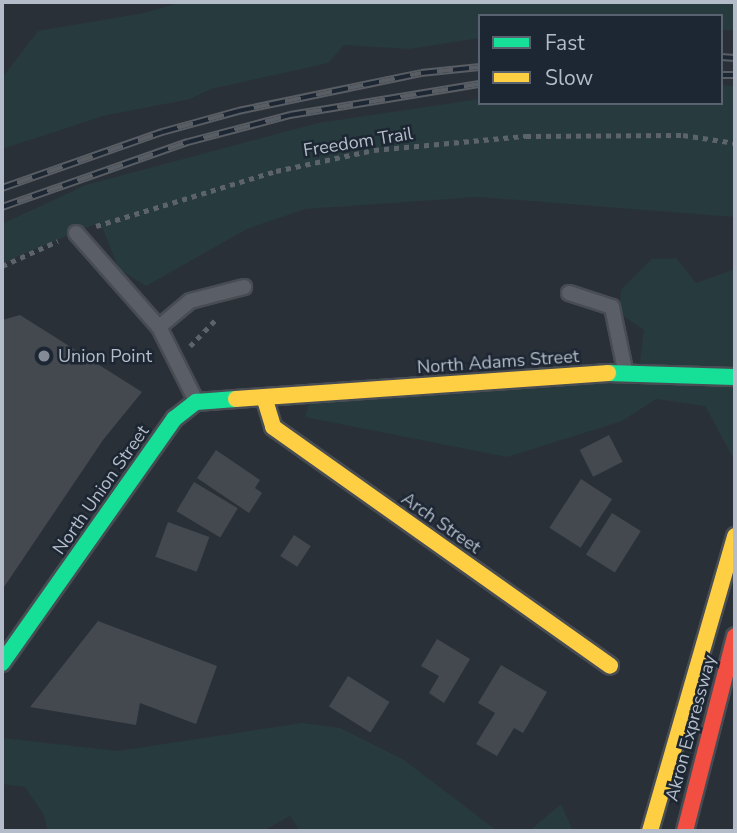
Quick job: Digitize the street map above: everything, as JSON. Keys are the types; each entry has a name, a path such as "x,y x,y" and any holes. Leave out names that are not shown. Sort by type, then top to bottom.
{"main road":[{"name":"North Adams Street","path":"265,400 625,372 734,377"},
{"path":"196,402 265,400"},
{"name":"Arch Street","path":"265,400 273,427 610,666"},
{"name":"North Union Street","path":"2,663 174,419 196,402"},
{"path":"650,831 735,536"},
{"name":"Akron Expressway","path":"685,831 735,636"}],"lane":[{"path":"76,233 159,327 196,402"},
{"path":"159,327 190,301 244,287"},
{"path":"569,293 612,307 625,372"}],"path":[{"name":"Freedom Trail","path":"2,266 76,233 276,171 374,150 526,136 683,135 735,143"},
{"path":"196,341 210,325"}],"green space":[{"path":"182,2 735,2 735,30 723,30 723,14 478,14 478,38 409,49 344,45 328,63 211,89 190,99 103,116 2,149 2,78 38,31 144,13"},
{"path":"723,85 735,86 735,217 478,197 305,209 247,229 146,286 119,269 100,222 2,263 2,224 86,185 318,123 478,99 478,105 723,105"},
{"path":"676,258 696,283 735,269 735,461 705,406 656,399 622,421 507,457 305,417 314,388 638,377 644,330 619,313 621,290 652,259"},
{"path":"302,723 340,728 404,760 497,831 300,831 290,816 263,831 48,831 44,815 25,787 2,784 2,738 118,751"},
{"path":"561,804 573,831 529,831"}],"building":[{"path":"20,315 142,392 103,440 2,590 2,320"},
{"path":"609,435 623,462 593,477 580,450"},
{"path":"216,450 260,480 255,488 262,493 249,513 197,478"},
{"path":"581,479 612,499 580,548 549,528"},
{"path":"194,482 238,508 220,537 176,511"},
{"path":"612,513 641,531 615,573 586,555"},
{"path":"168,522 209,537 197,572 155,557"},
{"path":"294,535 311,546 297,567 280,556"},
{"path":"98,621 217,666 196,724 140,703 136,725 30,707"},
{"path":"437,639 470,659 444,703 429,693 439,676 421,666"},
{"path":"501,665 547,692 523,733 514,728 497,756 476,744 495,713 478,703"},
{"path":"348,676 390,702 370,732 329,707"}],"railway":[{"path":"723,57 735,58"},
{"path":"2,188 162,132 238,111 421,73 478,67"},
{"path":"723,75 735,75"},
{"path":"2,207 188,142 290,115 478,84"}],"traffic: fast":[{"path":"608,373 734,377"},
{"path":"2,663 174,419 196,402 236,399"}],"traffic: slow":[{"path":"236,399 608,373"},
{"path":"265,400 273,427 610,666"},
{"path":"650,831 735,536"}],"traffic: jam":[{"path":"685,831 735,636"}],"place":[{"name":"Union Point","path":"44,356"}]}
